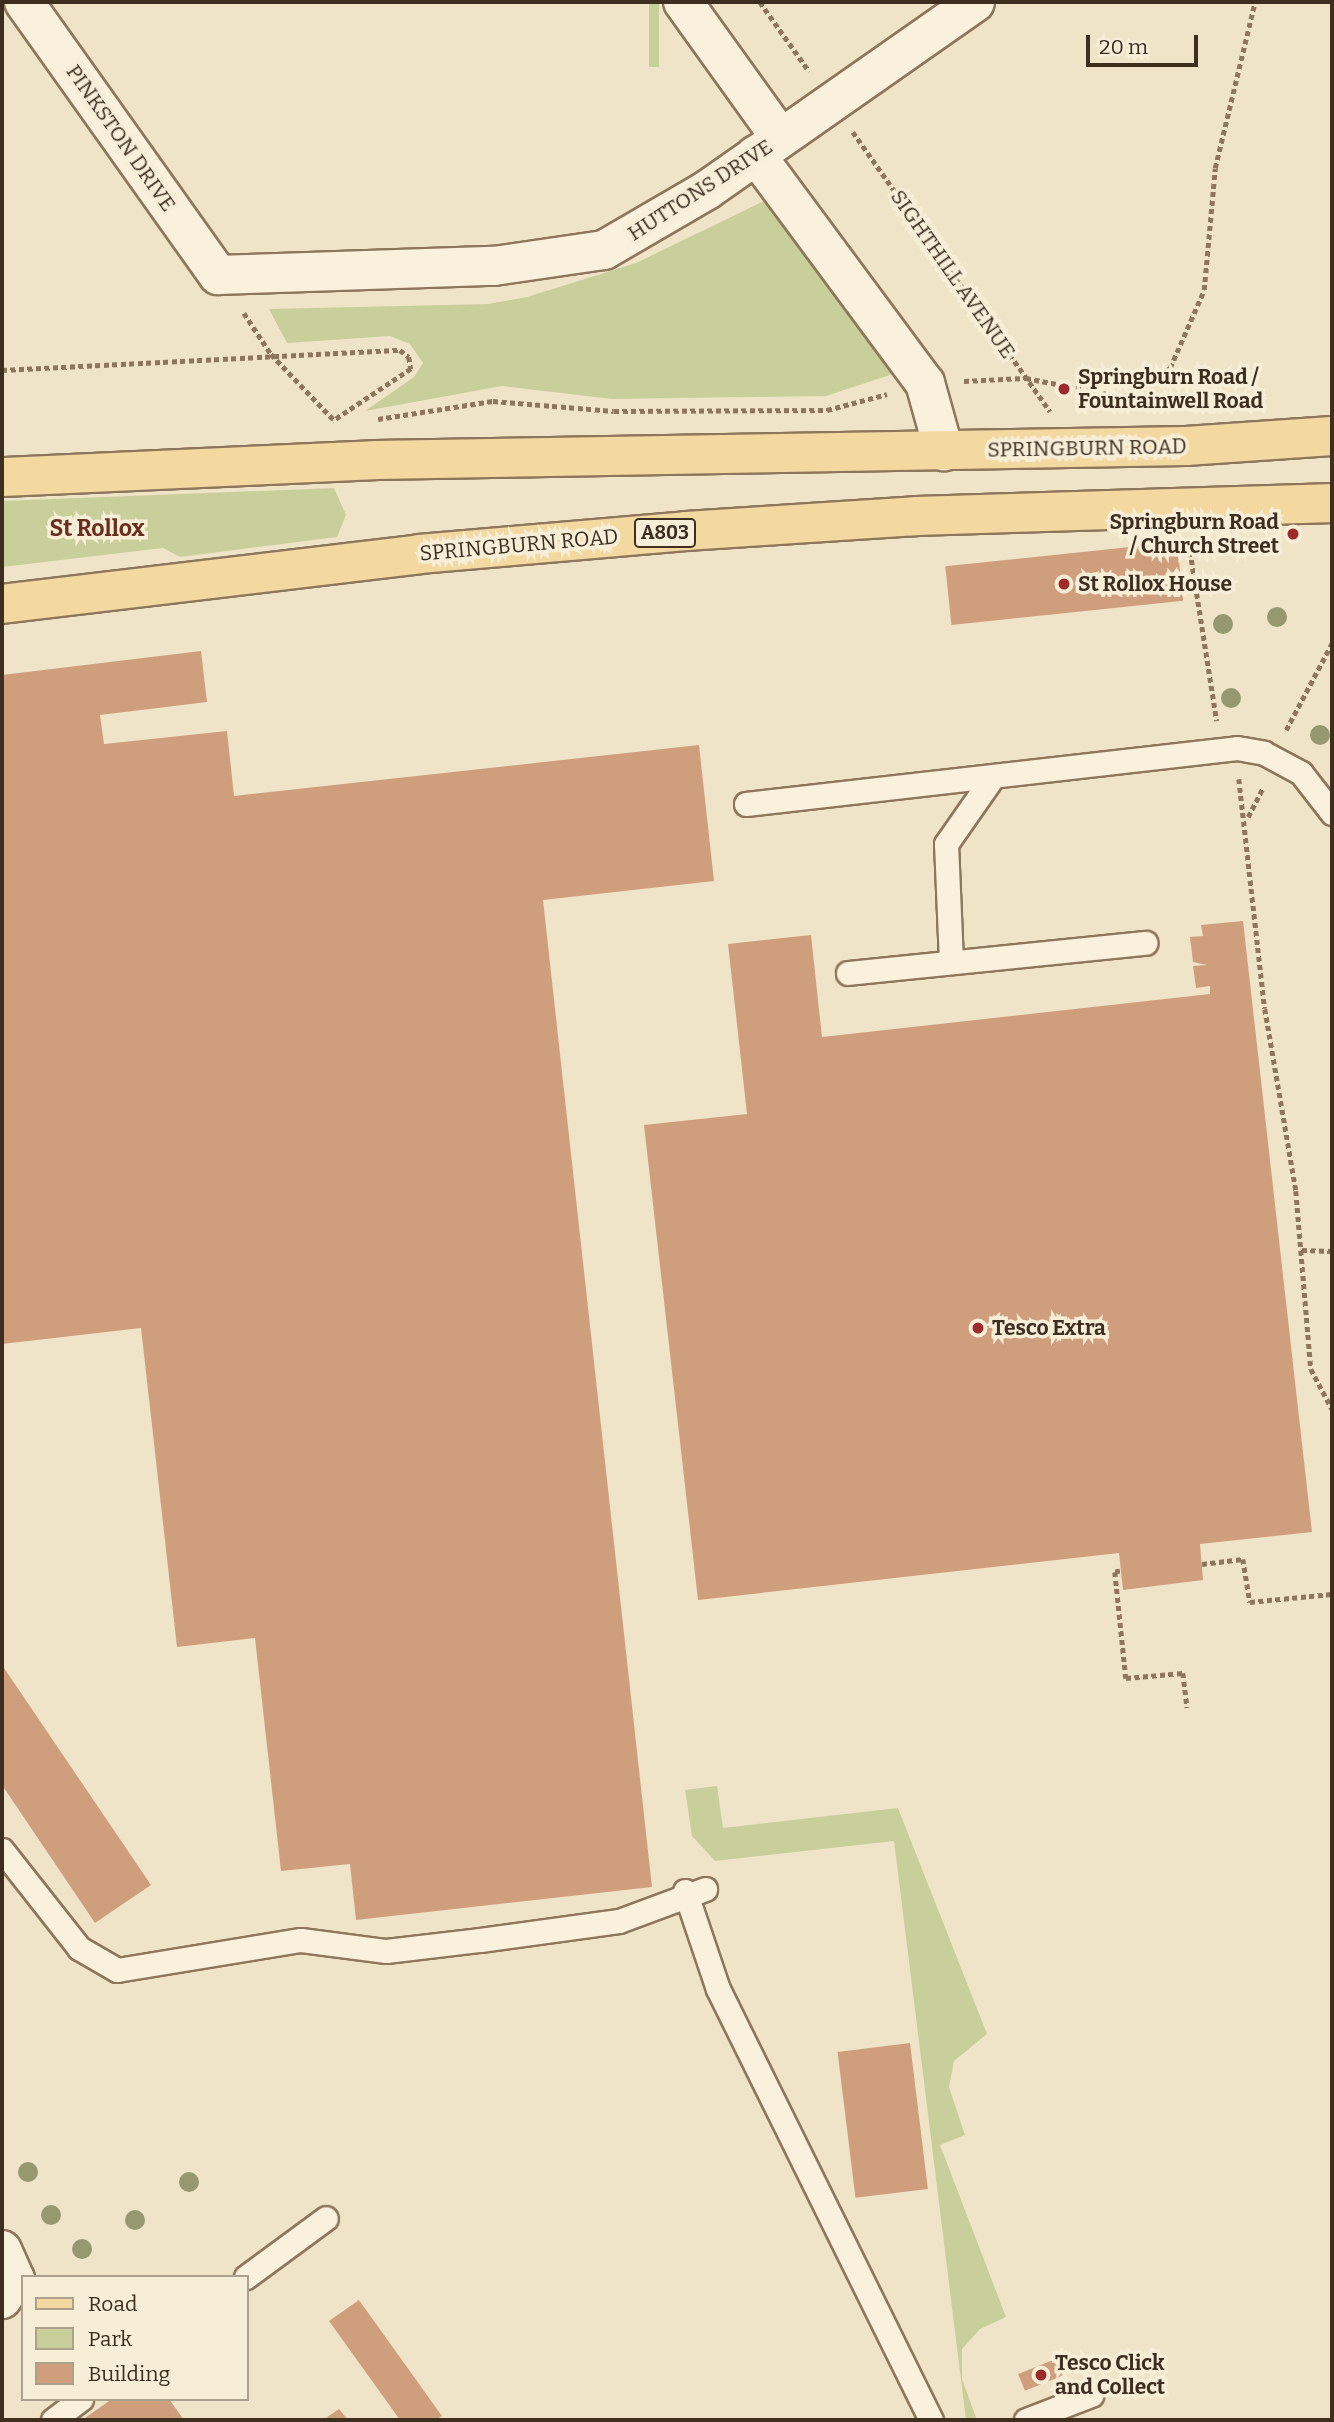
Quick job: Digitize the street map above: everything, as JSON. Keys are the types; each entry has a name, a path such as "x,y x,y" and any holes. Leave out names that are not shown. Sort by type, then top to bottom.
{"main road":[{"name":"SPRINGBURN ROAD","path":"2,477 362,460 1077,449 1332,436"},
{"name":"SPRINGBURN ROAD","path":"2,604 419,554 686,531 919,516 1332,503"}],"street":[{"name":"PINKSTON DRIVE","path":"24,2 218,275"},
{"path":"683,2 768,146 925,383 944,451"},
{"name":"HUTTONS DRIVE","path":"218,275 494,266 604,250 640,233 975,2"},
{"path":"2,2250 15,2279 2,2299"}],"lane":[{"path":"746,804 992,778 1228,748 1286,763 1332,813"},
{"path":"951,962 946,845 992,778"},
{"path":"848,973 1145,943"},
{"path":"2,1850 79,1948 117,1970 301,1940 386,1951 494,1939 619,1921 695,1890 718,1989 931,2420"},
{"path":"248,2276 326,2218"},
{"path":"1027,2420 1091,2395"},
{"path":"53,2420 78,2401"}],"path":[{"name":"SIGHTHILL AVENUE","path":"760,2 1077,449"},
{"path":"370,419 493,401 614,411 827,410 925,383 1026,377 1122,397 1148,387 1170,368 1204,290 1215,168 1255,2"},
{"path":"218,275 271,354 333,421 347,422"},
{"path":"2,370 271,354 400,350 409,357 411,369 333,421"},
{"path":"1188,541 1217,719 1248,817 1265,1009 1302,1250 1311,1369 1332,1409"},
{"path":"1302,1250 1332,1251"},
{"path":"1202,1564 1243,1559 1250,1602 1332,1594"},
{"path":"1120,1571 1115,1572 1126,1678 1184,1673 1187,1708"}],"green space":[{"path":"649,2 659,2 659,67 649,67"},
{"path":"772,197 899,372 826,396 612,399 502,386 365,411 414,377 423,363 410,344 390,336 287,343 269,309 488,304 527,297 636,263"},
{"path":"334,488 346,515 337,537 180,557 163,548 2,567 2,501"},
{"path":"717,1786 723,1828 898,1808 987,2034 954,2061 949,2087 965,2135 940,2145 1006,2317 980,2329 962,2349 962,2379 977,2420 966,2420 894,1841 715,1861 692,1836 685,1790"}],"building":[{"name":"St Rollox House","path":"1177,542 1183,601 951,625 945,566"},
{"path":"201,651 207,702 100,715 104,744 227,731 234,796 699,745 714,881 543,900 652,1887 356,1920 350,1864 281,1871 255,1638 177,1647 141,1328 2,1344 2,675"},
{"name":"Tesco Extra","path":"1243,921 1312,1532 1200,1544 1203,1580 1123,1590 1119,1553 698,1600 644,1125 747,1114 728,944 811,935 822,1037 1210,994 1210,986 1196,988 1193,966 1207,965 1193,962 1190,937 1203,936 1201,925"},
{"path":"2,1665 151,1885 95,1923 2,1785"},
{"path":"910,2043 928,2189 855,2198 838,2052"},
{"path":"359,2300 442,2416 435,2420 400,2420 329,2321"},
{"name":"Tesco Click and Collect","path":"1058,2358 1065,2375 1025,2391 1018,2374"},
{"path":"109,2401 170,2401 184,2420 82,2420"},
{"path":"339,2409 348,2420 323,2420"}],"place":[{"name":"Springburn Road / Fountainwell Road","path":"1064,389"},
{"name":"Springburn Road / Church Street","path":"1293,534"},
{"name":"St Rollox House","path":"1064,584"},
{"name":"Tesco Extra","path":"978,1328"},
{"name":"Tesco Click and Collect","path":"1041,2375"}],"district":[{"name":"St Rollox","path":"97,528"}]}
